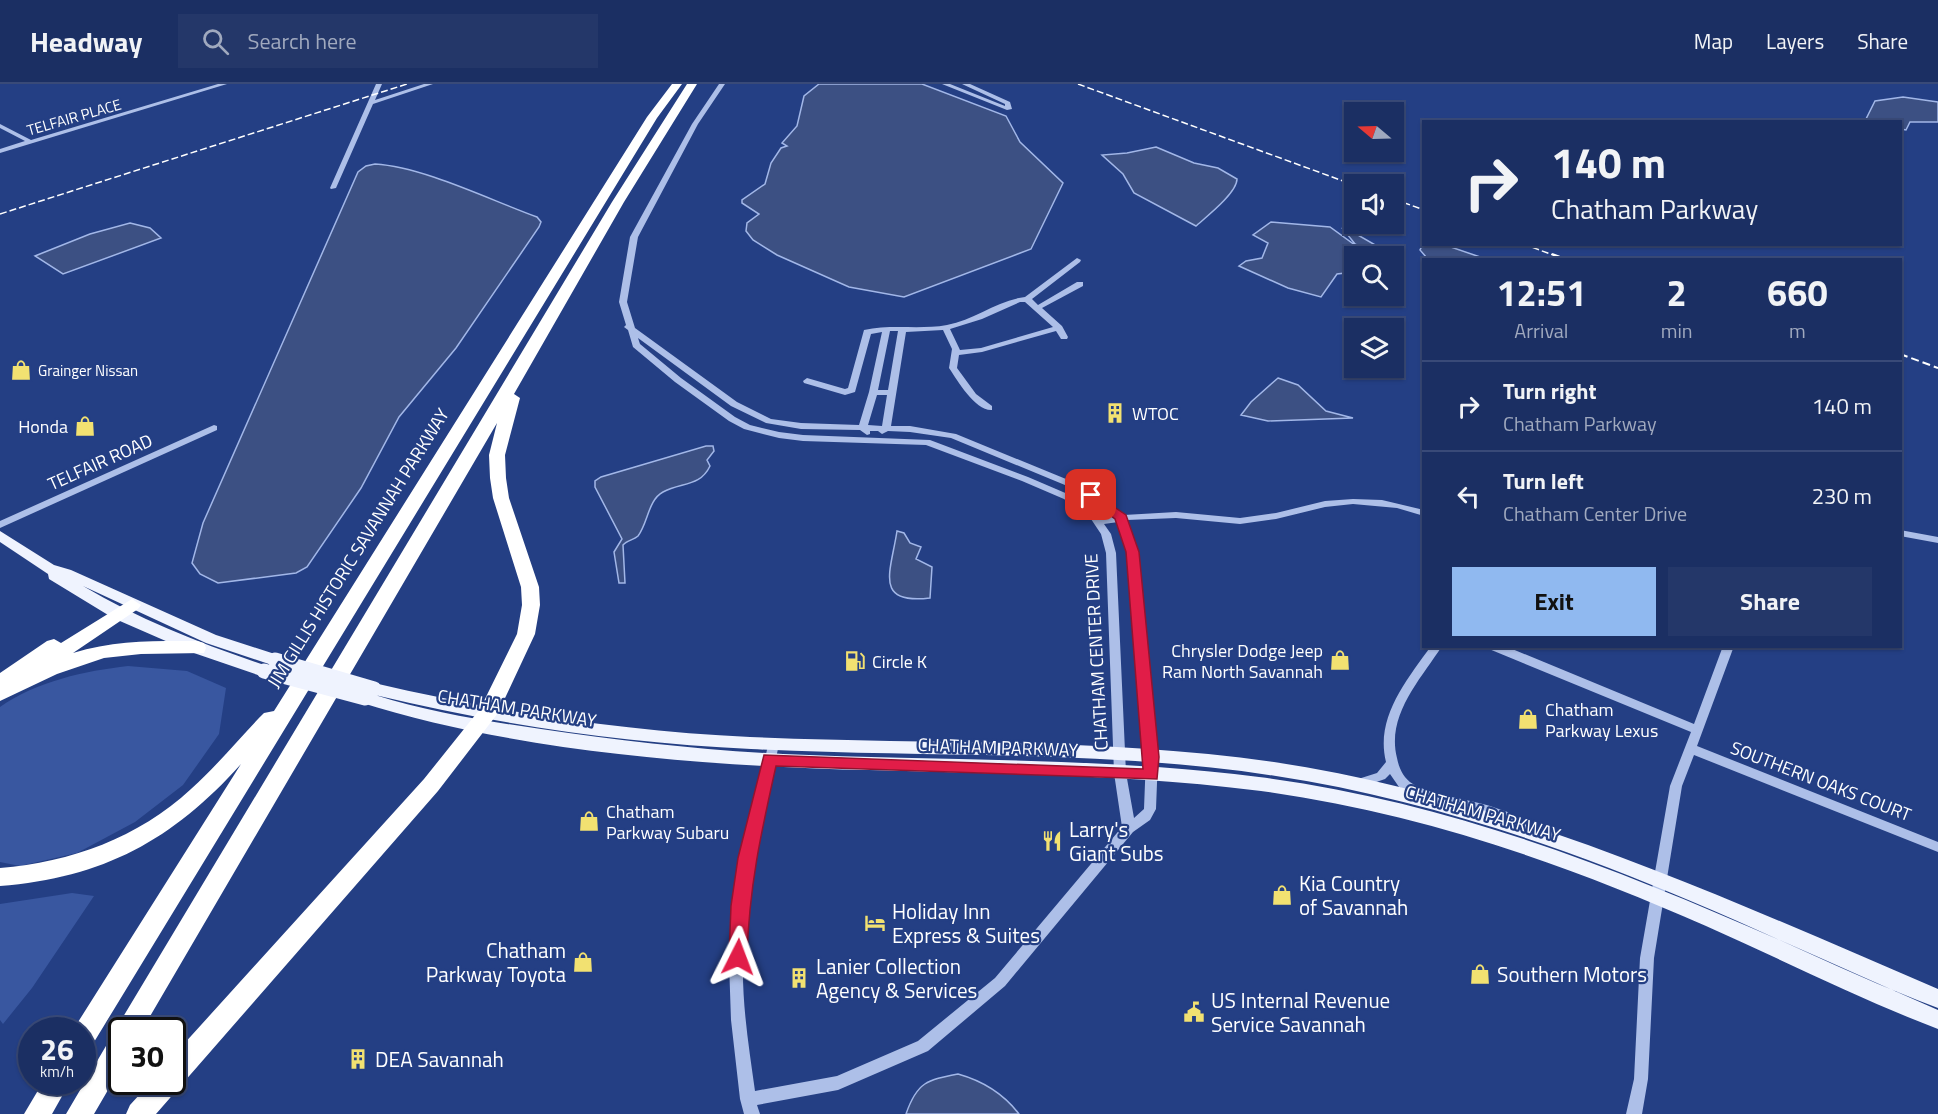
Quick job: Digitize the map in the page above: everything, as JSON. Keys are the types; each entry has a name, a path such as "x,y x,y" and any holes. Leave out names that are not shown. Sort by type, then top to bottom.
{"highway":[{"name":"JIM GILLIS HISTORIC SAVANNAH PARKWAY","path":"96,1017 652,117 677,84"},
{"path":"137,1017 671,114 692,84"},
{"path":"186,1060 431,785 484,719 526,634 531,605 530,586 501,498 497,454 502,430 530,354"},
{"path":"0,682 121,608"},
{"path":"0,694 121,608"},
{"path":"0,694 47,669 100,652 139,647 197,648"},
{"path":"0,877 27,876 52,871 100,856 145,834 174,816 198,795 295,694"},
{"path":"79,1114 108,1065"},
{"path":"37,1114 49,1095"},
{"path":"139,1114 156,1095"}],"main road":[{"name":"CHATHAM PARKWAY","path":"0,535 48,568 56,579 121,608 197,648 370,694 394,708 484,719 614,745 1120,773 1151,766 1275,769 1359,783 1522,827 1659,887 1938,999"},
{"name":"CHATHAM PARKWAY","path":"121,608 211,639 269,666"},
{"name":"CHATHAM PARKWAY","path":"772,752 1120,754 1151,766 1388,807 1520,844 1659,887 1938,1020"}],"street":[{"name":"TELFAIR PLACE","path":"0,151 224,84"},
{"path":"333,188 379,84"},
{"path":"371,103 430,84"},
{"path":"722,84 695,124 634,237 623,302 628,327 636,345 651,359 732,419 747,427 795,437 912,440 944,446 1066,497 1099,522 1121,518 1176,515 1248,520 1279,516 1312,507 1367,501 1407,507 1422,512"},
{"path":"945,84 1010,109 1008,103 965,84"},
{"path":"0,126 31,142"},
{"path":"807,381 845,392 852,390 867,332 945,327 1018,300 1027,299 1077,260"},
{"path":"1039,307 1080,284"},
{"path":"1027,299 1039,307 1059,328 1064,337"},
{"path":"628,327 752,414 783,424 931,432 979,445 1080,488 1121,518 1132,552 1151,766 1150,809 1146,816 1129,828 1000,982 923,1046 838,1083 748,1099"},
{"path":"945,327 955,353 953,368 973,396 989,408"},
{"path":"955,353 982,350 1059,328"},
{"path":"863,428 886,330"},
{"path":"873,439 886,428 902,330"},
{"path":"873,392 891,393"},
{"name":"TELFAIR ROAD","path":"0,525 214,428"},
{"path":"863,428 873,439"},
{"name":"CHATHAM CENTER DRIVE","path":"1099,522 1111,553 1120,773 1129,828"},
{"path":"1902,533 1938,540"},
{"path":"1436,648 1392,715 1389,752 1397,775 1412,790 1498,812 1522,827"},
{"path":"1498,648 1697,730"},
{"path":"1634,1114 1641,1078 1647,958 1676,786 1728,648"},
{"name":"SOUTHERN OAKS COURT","path":"1691,749 1938,846"},
{"path":"752,1114 748,1099 736,993 740,906 747,858 772,752"},
{"path":"1359,783 1381,776 1392,763"}],"shaded area":[{"path":"819,84 922,84 1006,116 1020,142 1063,183 1031,249 904,297 849,287 777,255 753,240 746,231 747,223 759,214 742,203 742,200 765,184 771,163 781,148 787,146 782,143 797,126 804,96"},
{"path":"1903,97 1938,102 1938,122 1910,122 1906,130 1902,129 1902,120 1866,120 1875,101"},
{"path":"1156,147 1194,163 1218,168 1237,179 1236,185 1227,198 1196,226 1134,193 1123,174 1102,155"},
{"path":"375,164 414,171 457,185 537,217 541,222 456,348 399,417 361,488 307,567 296,573 218,583 200,574 192,563 203,523 358,172 366,166"},
{"path":"1271,222 1330,227 1356,246 1344,246 1344,273 1337,274 1321,297 1288,288 1239,266 1246,261 1262,258 1268,243 1253,235"},
{"path":"130,223 150,228 161,238 63,274 35,256 90,234"},
{"path":"1347,234 1356,234 1377,246 1359,246"},
{"path":"1422,246 1448,246 1483,258 1427,258 1420,250"},
{"path":"1278,378 1298,385 1326,411 1353,418 1268,421 1241,415 1251,402"},
{"path":"706,446 713,446 714,451 707,460 710,466 706,473 696,481 670,489 658,496 638,536 623,545 625,583 619,583 614,552 622,539 595,487 595,481 601,477"},
{"path":"897,531 904,533 910,543 921,547 916,559 932,567 930,598 912,599 900,596 893,590 890,572"},
{"path":"128,666 187,671 226,688 219,734 183,785 135,822 77,853 20,866 0,862 0,707 45,684 95,671"},
{"path":"72,893 94,896 32,988 3,1024 0,1020 0,904"},
{"path":"958,1074 992,1089 1019,1114 906,1114 914,1095 924,1084 938,1078"}],"railway":[{"path":"0,214 407,84"},
{"path":"1078,84 1344,181"},
{"path":"1404,203 1422,209"},
{"path":"1528,246 1556,256"},
{"path":"1552,254 1563,258"},
{"path":"1902,355 1938,368"}],"place":[{"name":"Grainger Nissan","path":"21,370"},
{"name":"WTOC","path":"1115,413"},
{"name":"Honda","path":"85,426"},
{"name":"Chrysler Dodge Jeep Ram North Savannah","path":"1340,660"},
{"name":"Circle K","path":"855,661"},
{"name":"Chatham Parkway Lexus","path":"1528,719"},
{"name":"Chatham Parkway Subaru","path":"589,821"},
{"name":"Larry's Giant Subs","path":"1052,841"},
{"name":"Kia Country of Savannah","path":"1282,895"},
{"name":"Holiday Inn Express & Suites","path":"875,923"},
{"name":"Chatham Parkway Toyota","path":"583,962"},
{"name":"Southern Motors","path":"1480,974"},
{"name":"Lanier Collection Agency & Services","path":"799,978"},
{"name":"US Internal Revenue Service Savannah","path":"1194,1012"},
{"name":"DEA Savannah","path":"358,1059"}],"route":[{"path":"738,957 740,906 747,858 770,760 1151,775 1152,757 1143,657 1129,537 1121,518 1091,495"}]}
